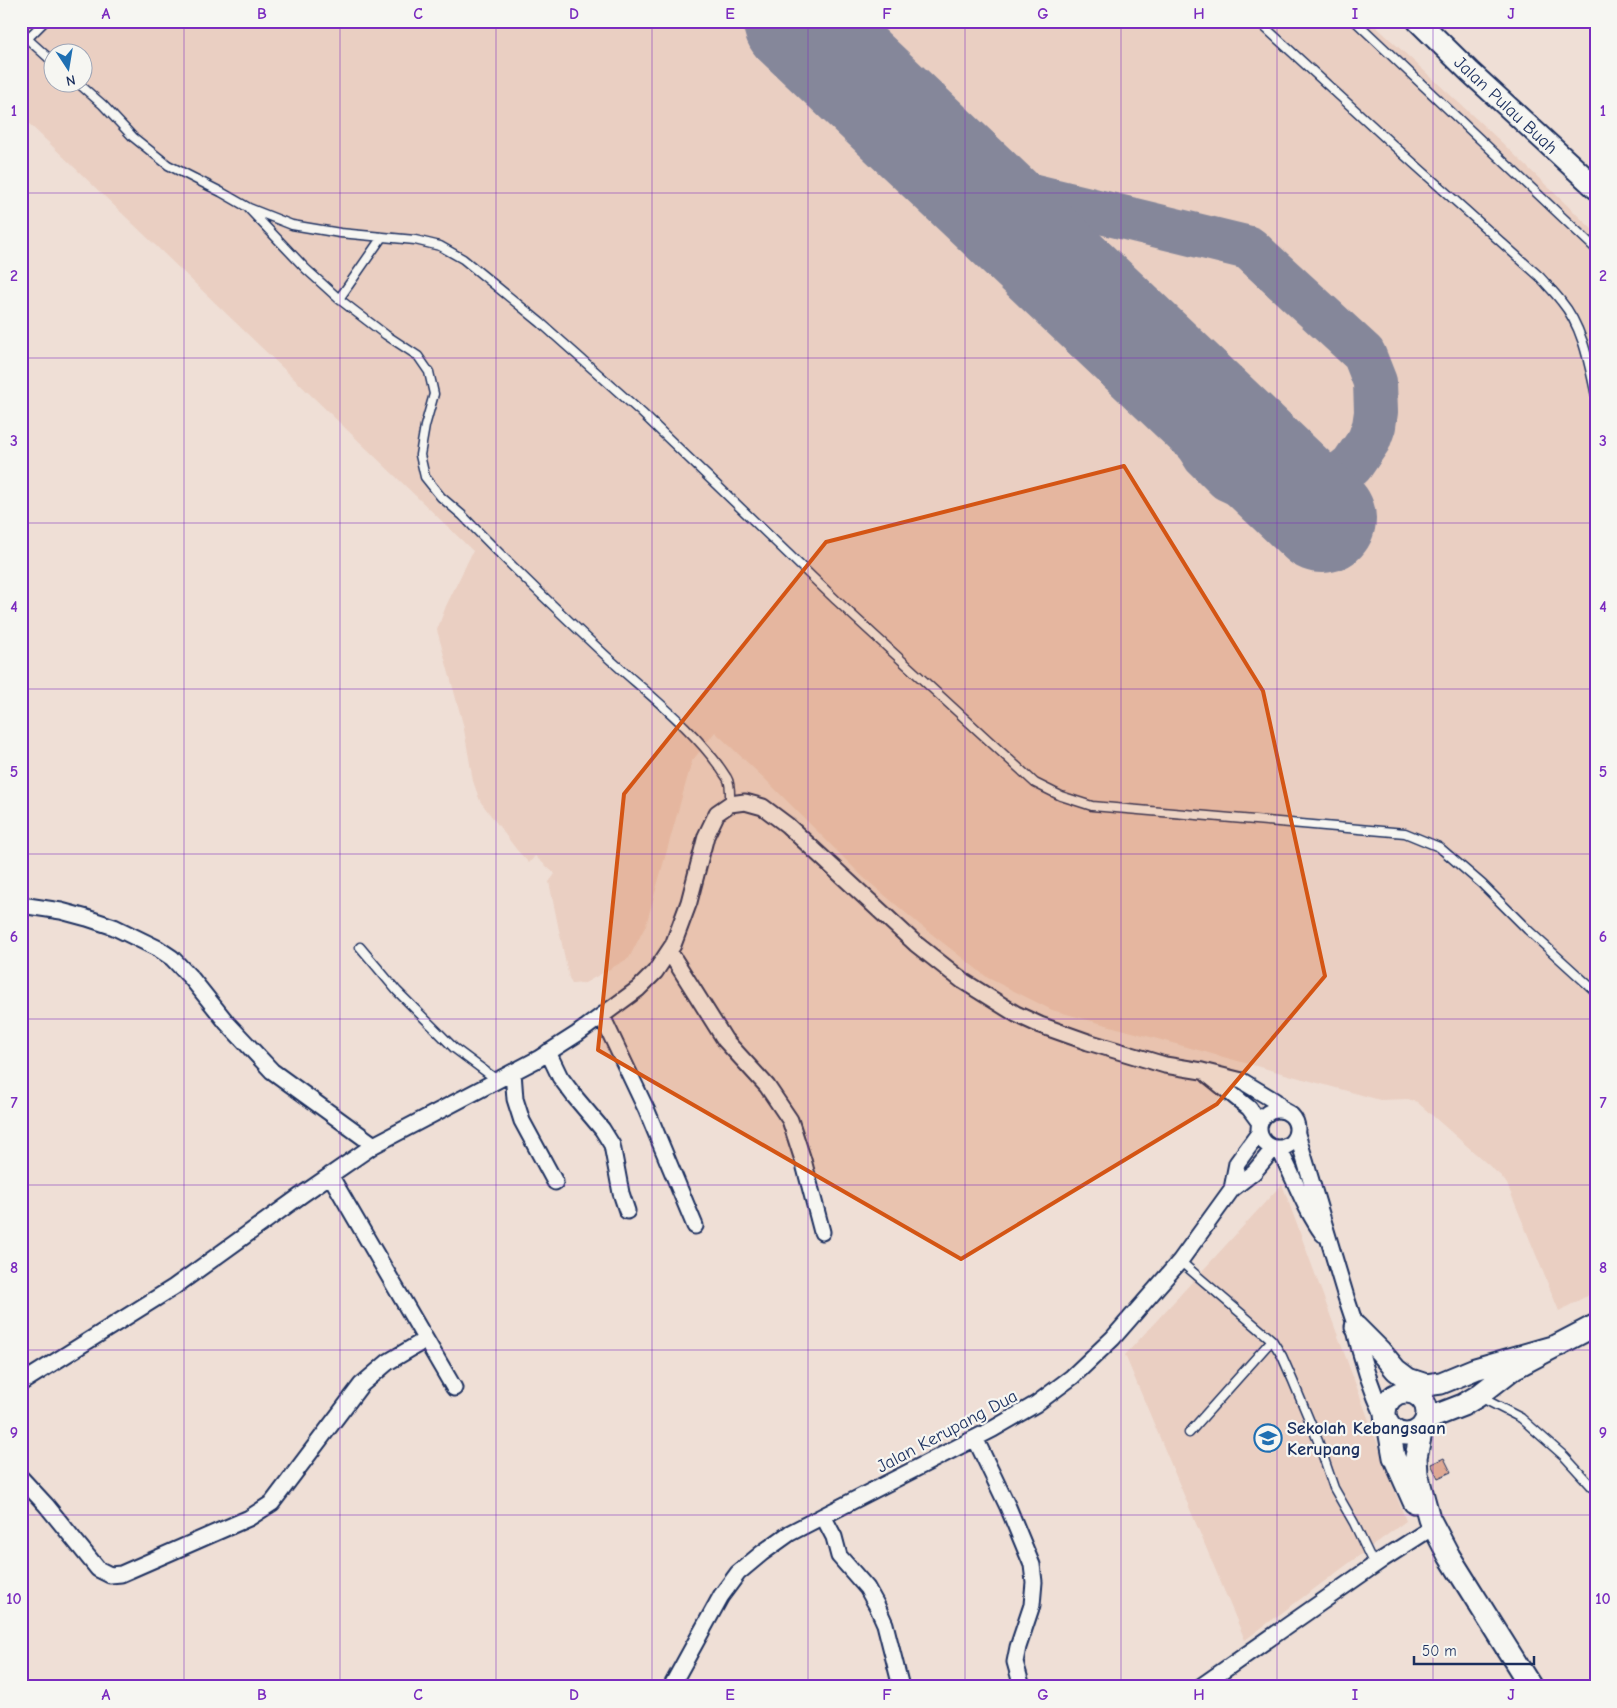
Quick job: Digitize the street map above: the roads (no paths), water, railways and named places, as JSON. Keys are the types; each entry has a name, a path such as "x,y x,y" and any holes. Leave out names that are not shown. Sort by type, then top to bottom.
{"main road":[{"name":"Jalan Pulau Buah","path":"1418,21 1470,72 1596,188"},
{"path":"1354,1321 1396,1370 1408,1379 1426,1385 1441,1383 1475,1369 1559,1345"},
{"path":"1416,1457 1430,1435 1471,1400 1514,1368 1596,1325"},
{"path":"1514,1368 1477,1377 1450,1388 1394,1395 1389,1400 1384,1412 1394,1457 1406,1487 1415,1504 1431,1523 1526,1685"},
{"path":"1414,1394 1427,1407 1416,1457 1417,1474 1431,1523"},
{"path":"1386,1421 1393,1430 1408,1434 1415,1432 1424,1424 1471,1400"}],"street":[{"path":"21,1382 174,1287 374,1145 548,1052 638,989 655,972 669,951 689,902 706,836 717,813 730,804 745,802 763,807 787,825 916,944 963,980 1016,1014 1040,1025 1088,1042 1165,1065 1202,1071 1242,1081 1275,1101 1284,1111 1294,1117 1297,1122 1297,1134 1354,1321 1362,1358 1376,1399 1386,1421"},
{"path":"21,905 61,911 114,927 157,948 172,958 192,979 227,1023 272,1071 374,1145"},
{"path":"669,951 725,1040 767,1086 790,1120 803,1160 822,1232"},
{"path":"602,1016 647,1112 694,1226"},
{"path":"548,1052 560,1077 602,1129 612,1145 621,1193 627,1211"},
{"path":"1202,1071 1249,1108 1260,1128 1265,1144 1276,1148 1290,1145 1297,1134"},
{"path":"513,1072 515,1099 522,1121 555,1182"},
{"path":"1260,1128 1265,1115 1271,1112 1284,1111"},
{"name":"Jalan Kerupang Dua","path":"1232,1189 1237,1164 1260,1128"},
{"path":"1276,1148 1314,1222 1331,1246"},
{"name":"Jalan Kerupang Dua","path":"671,1687 721,1596 738,1573 762,1553 790,1534 975,1438 1036,1404 1072,1377 1113,1338 1180,1261 1232,1189 1254,1172 1276,1148"},
{"path":"330,1175 454,1388"},
{"path":"1354,1321 1382,1370 1414,1394"},
{"path":"21,1478 46,1505 98,1569 110,1575 121,1574 249,1518 272,1503 361,1385 388,1362 426,1340"},
{"path":"975,1438 1008,1507 1032,1565 1034,1582 1032,1606 1015,1662 1022,1687"},
{"path":"823,1516 834,1537 838,1556 867,1588 877,1606 885,1624 901,1687"},
{"path":"1200,1687 1374,1566 1431,1523"}],"lane":[{"path":"42,52 24,36 45,21"},
{"path":"1258,21 1534,271 1562,302 1574,322 1586,350 1596,396"},
{"path":"1355,21 1596,249"},
{"path":"88,92 133,137 168,165 246,206 292,225 340,233 415,240 440,246 463,259 541,323 642,414 836,600 1035,783 1061,796 1092,806 1405,833 1439,847 1482,884 1528,930 1596,992"},
{"path":"246,206 306,269 339,299 386,335 418,356 429,372 434,394 425,426 420,455 424,477 441,497 462,515 604,654 685,728 728,780 730,804"},
{"path":"339,299 382,236"},
{"path":"360,947 397,991 454,1048 497,1080"},
{"path":"1180,1261 1272,1340 1282,1356 1293,1381 1318,1441 1334,1488 1354,1523 1374,1566"},
{"path":"1189,1433 1272,1340"},
{"path":"1471,1400 1521,1418 1564,1456 1596,1491"}],"place":[{"name":"Sekolah Kebangsaan Kerupang","path":"1268,1438"}]}
